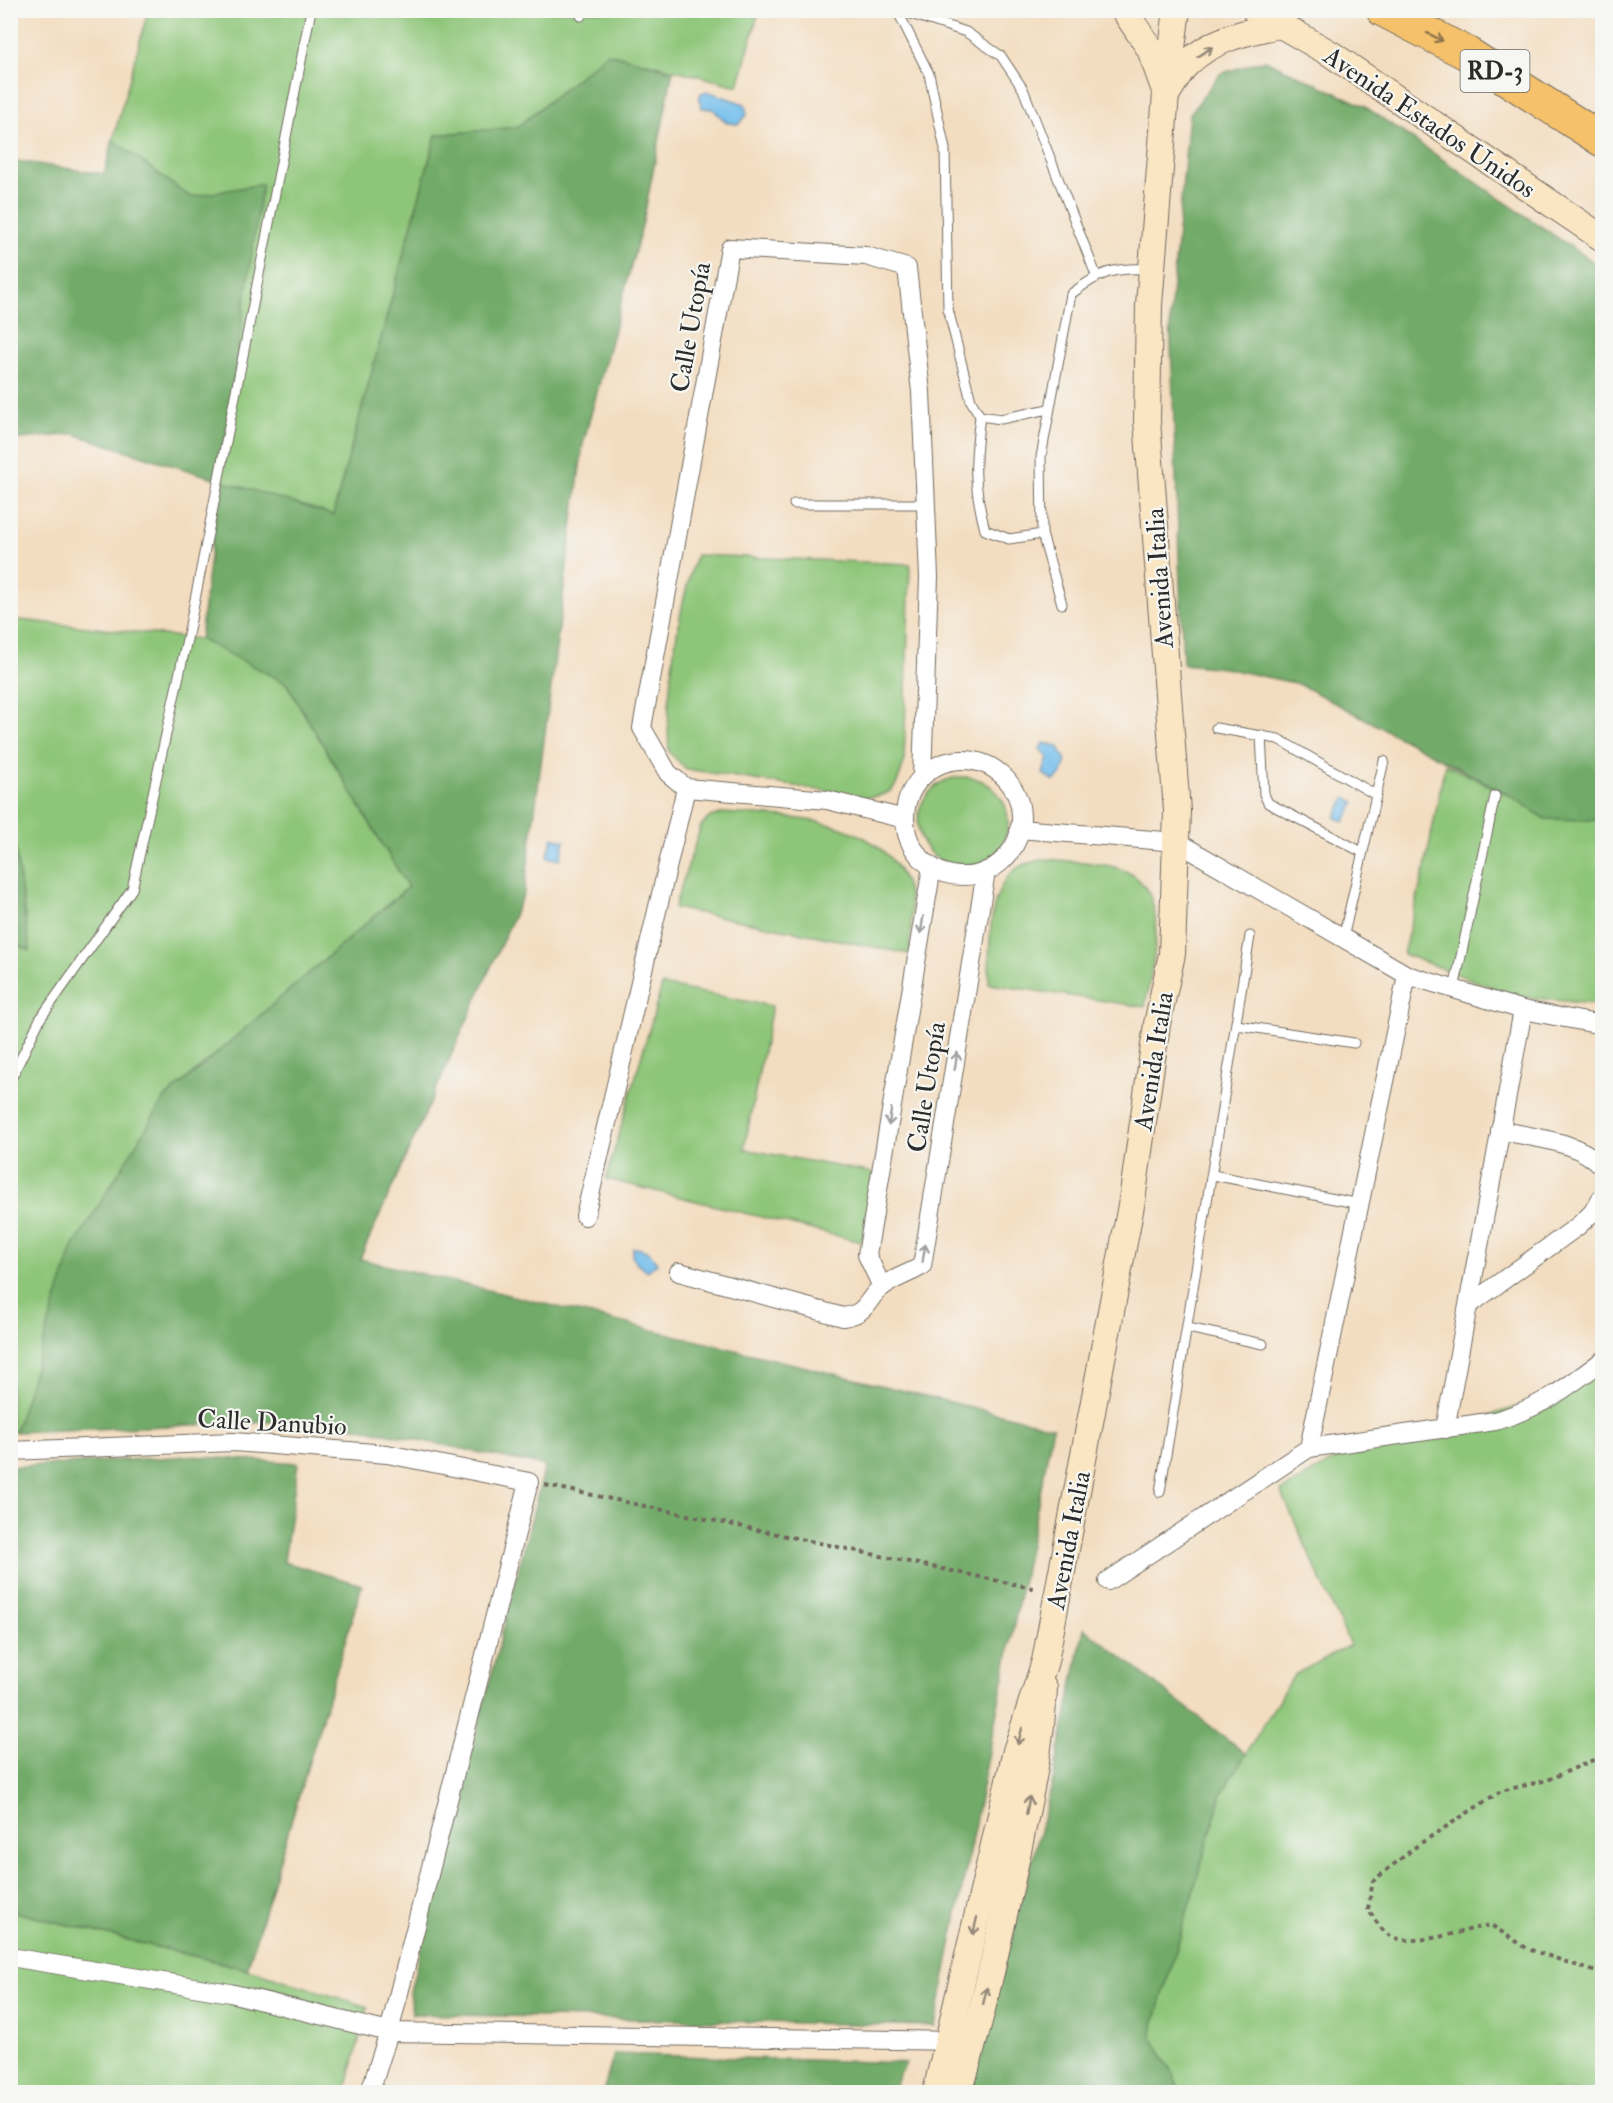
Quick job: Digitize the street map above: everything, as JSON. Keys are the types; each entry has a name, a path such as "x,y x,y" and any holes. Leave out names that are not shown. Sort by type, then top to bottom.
{"highway":[{"name":"RD-3","path":"1383,10 1470,56 1602,140"}],"street":[{"path":"1124,10 1150,48 1166,94"},
{"name":"Avenida Italia","path":"962,2041 1037,1757 1045,1661 1132,1200 1157,1023 1172,954 1177,842 1173,745 1147,421 1152,269 1166,94 1177,10"},
{"name":"Avenida Estados Unidos","path":"1255,10 1331,54 1602,238"},
{"path":"1166,94 1186,64 1208,48 1234,34 1279,24"},
{"name":"Calle Utopía","path":"687,788 668,773 642,728 730,248 866,256 907,268 921,392 929,577 922,777"},
{"path":"956,761 976,762 994,769 1009,782 1018,799 1021,818 1008,855 986,871 975,875 956,876 923,861 912,846 905,819 911,792 922,777 938,766 956,761"},
{"path":"585,1216 687,788 827,800 905,819"},
{"path":"1019,829 1177,842 1407,975 1523,1010 1602,1025"},
{"name":"Calle Utopía","path":"882,1287 867,1255 932,867"},
{"name":"Calle Utopía","path":"679,1272 843,1317 856,1315 866,1308 882,1287 922,1266 986,871"},
{"path":"1309,1448 1407,975"},
{"path":"1445,1429 1523,1010"},
{"path":"1500,1130 1572,1147 1596,1159 1602,1167"},
{"path":"1469,1305 1578,1226 1592,1213 1602,1197"},
{"path":"1108,1581 1309,1448 1495,1421 1540,1405 1602,1361"},
{"name":"Calle Danubio","path":"10,1451 232,1442 387,1454 529,1482"},
{"path":"370,2092 389,2032 529,1482"},
{"path":"10,1957 230,1993 389,2032 962,2041"},
{"path":"936,2092 962,2041"},
{"path":"959,2092 962,2041"}],"lane":[{"path":"10,1081 40,1019 132,889 189,630 311,10"},
{"path":"898,10 966,32 1000,56 1023,89 1096,275"},
{"path":"898,10 929,74 945,149 948,309 971,401 980,416 973,467 976,496 985,530 1009,539 1042,534"},
{"path":"1062,604 1042,534 1041,457 1048,409 1071,294 1096,275 1123,267 1152,269"},
{"path":"980,416 1000,419 1048,409"},
{"path":"794,504 926,504"},
{"path":"1216,728 1278,739 1376,795"},
{"path":"1261,735 1264,794 1268,802 1362,852"},
{"path":"1343,938 1384,761"},
{"path":"1454,989 1495,796"},
{"path":"1160,1492 1214,1175 1250,936"},
{"path":"1237,1025 1354,1043"},
{"path":"1214,1175 1360,1204"},
{"path":"1188,1328 1263,1344"}],"path":[{"path":"529,1482 1057,1593"},
{"path":"1602,1756 1548,1780 1501,1791 1456,1819 1373,1881 1368,1909 1386,1934 1419,1942 1463,1929 1491,1925 1528,1949 1602,1974"}],"green space":[{"path":"148,11 759,11 738,86 608,53 517,127 436,135 333,515 219,480 190,197 113,140"},
{"path":"608,53 673,71 643,222 583,444 524,893 360,1259 1053,1427 935,2026 412,2014 410,1991 545,1466 321,1420 15,1432 73,1247 164,1099 408,887 286,683 200,639 219,480 333,515 436,135 517,127"},
{"path":"1265,60 1364,106 1602,268 1602,820 1545,819 1513,797 1299,684 1224,668 1183,664 1170,317 1189,115 1220,74"},
{"path":"113,140 190,197 262,184 219,480 74,434 11,440 11,160 104,174"},
{"path":"696,555 910,564 904,761 899,778 892,789 881,795 863,797 686,769 669,752 669,704 674,653 683,602"},
{"path":"11,619 200,639 286,683 408,887 164,1099 15,1432 11,1432 11,942 30,950 11,820"},
{"path":"1445,764 1513,797 1545,819 1602,820 1602,1005 1515,996 1403,954 1425,867"},
{"path":"963,777 980,780 995,790 1005,805 1008,822 1005,839 995,854 980,864 963,867 946,864 931,854 921,839 918,822 921,805 931,790 946,780"},
{"path":"724,813 775,816 828,824 853,832 875,844 893,862 906,885 911,910 910,954 674,908 701,826 710,817"},
{"path":"11,820 30,951 11,942"},
{"path":"1044,859 1118,868 1136,877 1148,891 1154,908 1156,928 1145,1007 989,984 991,922 999,891 1017,868"},
{"path":"662,985 772,1006 744,1149 874,1173 862,1242 606,1179"},
{"path":"1602,1367 1602,2092 1182,2092 1151,2035 1222,1793 1294,1675 1350,1645 1281,1491 1338,1458 1568,1393"},
{"path":"190,1456 298,1463 284,1562 362,1585 247,1969 11,1911 11,1467"},
{"path":"1084,1628 1246,1754 1222,1793 1151,2035 1182,2092 971,2092 1052,1785"},
{"path":"11,1911 258,1972 368,2007 345,2092 11,2092"},
{"path":"614,2054 906,2063 891,2092 603,2092"}],"water":[{"path":"709,92 745,104 747,115 739,124 727,123 713,109 702,108 699,100 701,93"},
{"path":"1044,743 1058,746 1066,760 1062,774 1054,781 1043,774 1048,757 1040,749"},
{"path":"1346,797 1355,802 1344,822 1335,817"},
{"path":"553,837 565,841 560,860 547,857"},
{"path":"633,1248 647,1252 657,1263 647,1271 637,1264 632,1256"}]}
